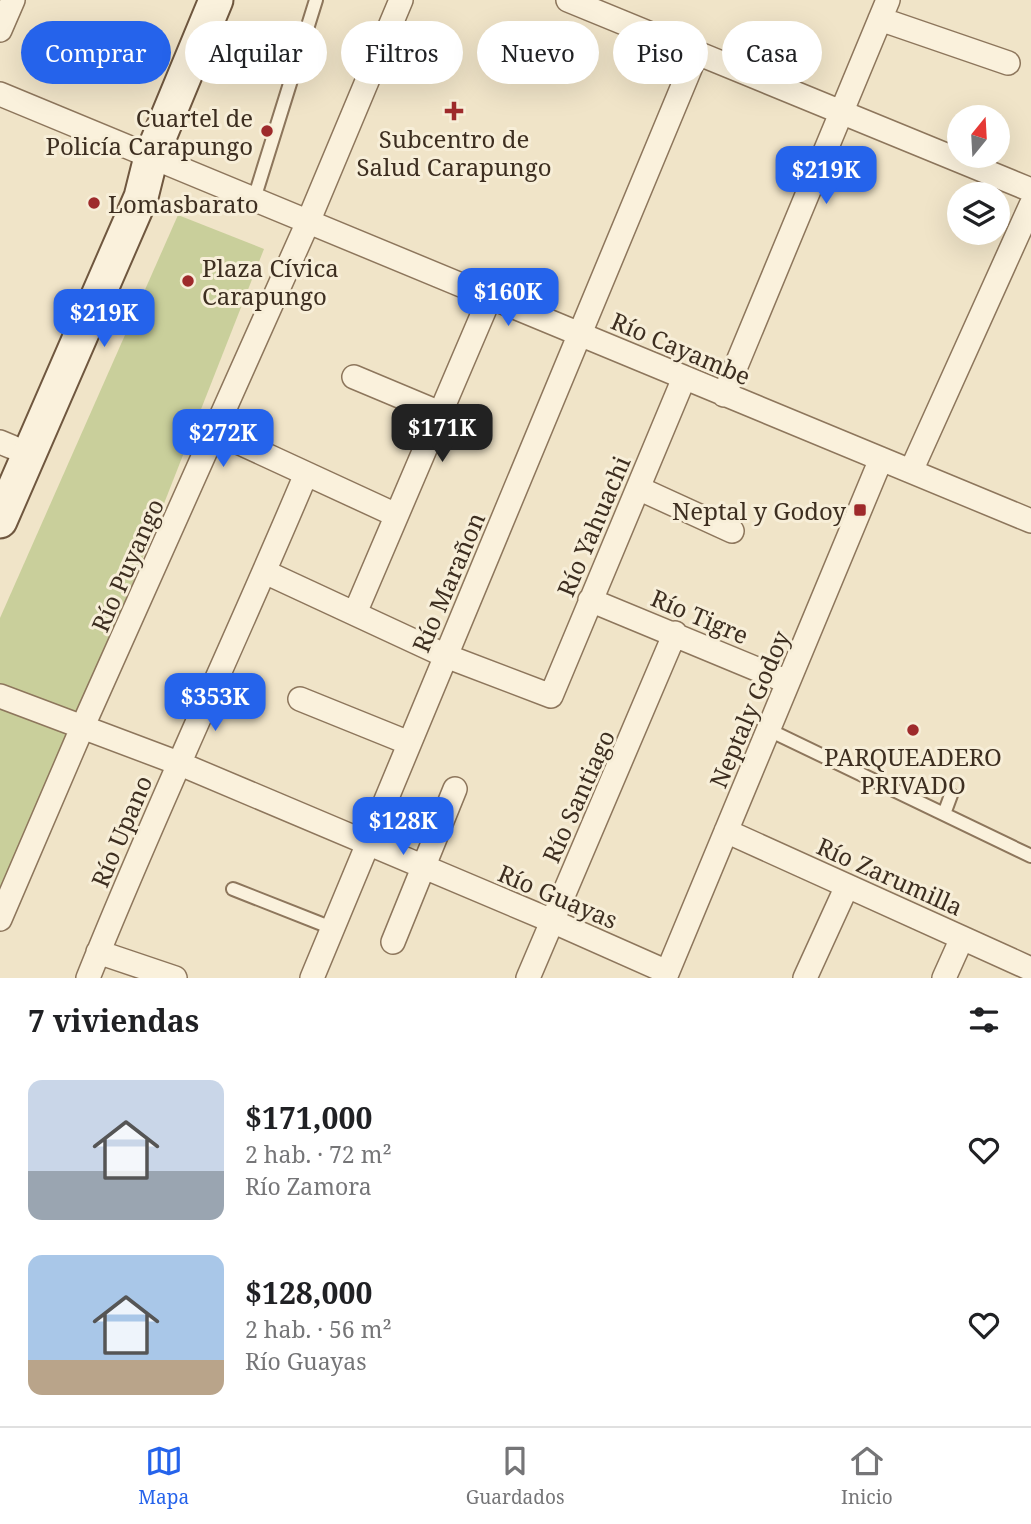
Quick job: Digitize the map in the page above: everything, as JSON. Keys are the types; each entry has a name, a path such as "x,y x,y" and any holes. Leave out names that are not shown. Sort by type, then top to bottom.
{"main road":[{"path":"0,522 141,197 151,157 216,0"},
{"path":"4,454 123,187 151,157"}],"street":[{"path":"0,30 13,0"},
{"name":"Río Puyango","path":"0,919 82,728 309,222 401,0"},
{"path":"568,0 620,21"},
{"path":"724,394 884,9 1009,63"},
{"path":"708,57 1031,190"},
{"name":"Río Marañon","path":"313,978 684,84"},
{"name":"Río Cayambe","path":"0,94 1031,521"},
{"path":"911,471 1031,205"},
{"path":"355,613 490,297"},
{"path":"354,377 440,413"},
{"name":"Río Yahuachi","path":"446,656 551,695 684,378"},
{"path":"216,432 397,515"},
{"name":"Neptaly Godoy","path":"666,975 881,459"},
{"name":"Río Upano","path":"88,978 178,763 265,572 306,474"},
{"path":"638,488 732,531"},
{"path":"265,572 446,656"},
{"name":"Río Tigre","path":"590,600 676,633 788,682"},
{"name":"Río Santiago","path":"528,978 676,633"},
{"name":"Río Guayas","path":"0,696 178,763 552,921 666,975"},
{"path":"300,699 409,743"},
{"path":"393,942 455,789"},
{"name":"Río Zarumilla","path":"726,831 1031,969"},
{"path":"806,978 847,886"},
{"path":"944,978 962,938"},
{"path":"98,952 175,978"}],"lane":[{"path":"254,199 316,0"},
{"path":"769,730 1031,856"},
{"path":"944,814 951,795"},
{"path":"233,889 332,928"}],"green space":[{"path":"178,215 264,249 0,921 0,618"}],"place":[{"name":"Subcentro de Salud Carapungo","path":"454,111"},
{"name":"Cuartel de Policía Carapungo","path":"267,131"},
{"name":"Lomasbarato","path":"94,203"},
{"name":"Plaza Cívica Carapungo","path":"188,281"},
{"name":"Neptal y Godoy","path":"860,510"},
{"name":"PARQUEADERO PRIVADO","path":"913,730"}]}
